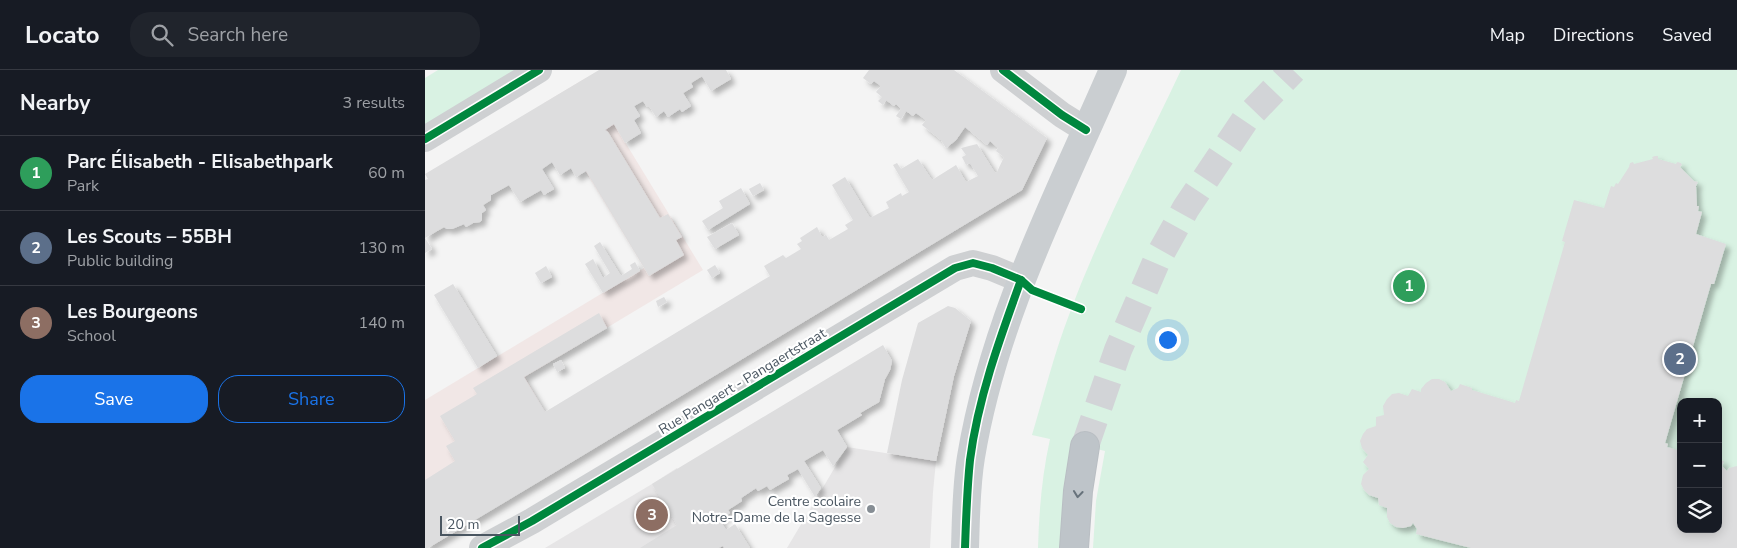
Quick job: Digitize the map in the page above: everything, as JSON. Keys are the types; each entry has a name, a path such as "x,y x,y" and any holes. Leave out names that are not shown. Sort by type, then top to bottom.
{"highway":[{"path":"1074,548 1078,491 1085,446"}],"main road":[{"path":"965,548 970,459 981,406 1003,330 1046,217 1111,71"}],"street":[{"path":"425,139 539,70"},
{"path":"1003,70 1062,115 1086,130"},
{"name":"Rue Pangaert - Pangaertstraat","path":"482,548 541,516 955,268 973,263 992,268 1021,280"}],"shaded area":[{"path":"586,78 703,270 525,377 545,412 425,486 425,400 644,268 544,103"},
{"name":"Centre scolaire Notre-Dame de la Sagesse","path":"847,447 936,461 930,548 787,548"},
{"path":"677,468 724,548 545,548 652,484"}],"green space":[{"path":"438,70 522,70 425,128 425,78"},
{"path":"1181,70 1737,70 1737,548 1093,548 1096,501 1105,451 1072,443 1062,522 1061,548 1038,548 1041,493 1050,439 1032,435 1069,315 1108,222"}],"building":[{"path":"599,70 726,70 731,79 711,91 702,76 691,83 693,87 683,93 691,106 682,112 680,109 668,117 664,111 656,117 649,106 647,107 643,101 634,106 640,116 634,120 641,133 625,143 614,124 605,130 660,218 668,214 682,237 676,240 684,255 649,276 586,171 576,177 571,168 560,175 552,162 542,169 554,189 544,195 541,190 520,202 509,185 491,195 491,200 483,205 486,210 482,213 482,220 480,222 466,227 464,224 452,229 444,227 425,238 425,180 428,179 425,174"},
{"path":"869,70 954,70 1047,138 1022,190 575,460 428,548 425,548 425,480 455,461 446,446 455,441 440,416 477,394 473,388 599,313 607,328 524,377 545,412 770,276 764,266 783,255 786,258 801,249 797,244 802,241 800,238 817,227 822,237 826,235 829,240 848,229 845,225 853,220 832,185 845,177 870,218 889,208 886,202 901,193 902,196 909,192 893,165 897,163 901,169 918,159 932,180 956,165 966,182 978,176 970,163 966,165 962,157 966,155 961,148 977,144 995,173 997,172 1004,157 996,151 998,148 990,141 987,145 965,127 956,140 946,148 941,140 922,125 926,120 916,113 913,116 906,111 901,119 896,116 901,109 896,104 894,106 886,100 883,105 878,101 882,97 876,92 881,86 874,81 871,84 863,78"},
{"path":"1658,156 1658,159 1676,164 1677,162 1681,163 1680,167 1694,181 1698,182 1696,186 1697,206 1699,206 1698,211 1702,212 1696,234 1726,244 1714,284 1711,284 1665,443 1668,444 1667,447 1677,450 1677,533 1722,533 1722,466 1727,471 1729,468 1737,466 1737,548 1471,548 1416,534 1417,529 1413,523 1411,526 1403,528 1396,527 1390,523 1387,517 1387,508 1379,505 1378,498 1369,495 1361,484 1363,475 1369,469 1363,462 1368,455 1362,448 1360,441 1367,429 1376,426 1376,417 1384,415 1383,406 1387,399 1392,394 1399,393 1408,396 1412,389 1421,392 1426,383 1432,379 1439,379 1445,382 1451,391 1458,388 1460,384 1472,388 1472,390 1515,403 1516,400 1519,401 1565,242 1562,241 1574,200 1604,208 1611,186 1614,187 1616,183 1618,184 1630,163 1633,162 1634,164 1653,159 1652,157"},
{"path":"760,183 764,190 753,196 749,189"},
{"path":"741,188 750,204 708,230 702,221 723,208 719,201"},
{"path":"732,223 739,235 715,249 707,237"},
{"path":"425,238 432,249 425,253"},
{"path":"600,242 621,276 632,269 630,265 635,262 640,271 603,293 585,264 593,259 603,278 610,273 594,246"},
{"path":"715,265 720,273 712,278 707,270"},
{"path":"546,266 552,277 541,283 535,273"},
{"path":"453,284 497,356 478,368 434,295"},
{"path":"664,297 667,302 658,307 656,301"},
{"path":"948,306 955,308 971,321 954,376 936,461 887,453 902,380 918,323"},
{"path":"883,345 892,361 879,402 837,430 847,447 833,466 823,450 804,461 821,488 815,497 798,469 787,475 789,479 770,490 767,486 758,491 756,488 741,498 742,501 728,510 730,513 720,520 726,530 735,524 750,548 724,548 723,546 719,548 640,548 677,525 652,484"},
{"path":"561,360 565,368 557,372 553,364"}],"tunnel":[{"path":"1085,446 1118,350 1157,260 1186,208 1245,120 1293,70"}],"cycle path":[{"path":"425,139 539,70"},
{"path":"1003,70 1062,115 1086,130"},
{"path":"482,548 532,521 955,268 973,263 992,268 1021,280 1032,290 1081,309"},
{"path":"965,548 970,460 978,414 998,346 1021,280"}],"place":[{"name":"Parc Élisabeth - Elisabethpark","path":"1409,286"},
{"name":"Les Scouts – 55BH","path":"1680,359"},
{"name":"Centre scolaire Notre-Dame de la Sagesse","path":"871,509"},
{"name":"Les Bourgeons","path":"652,515"}]}
